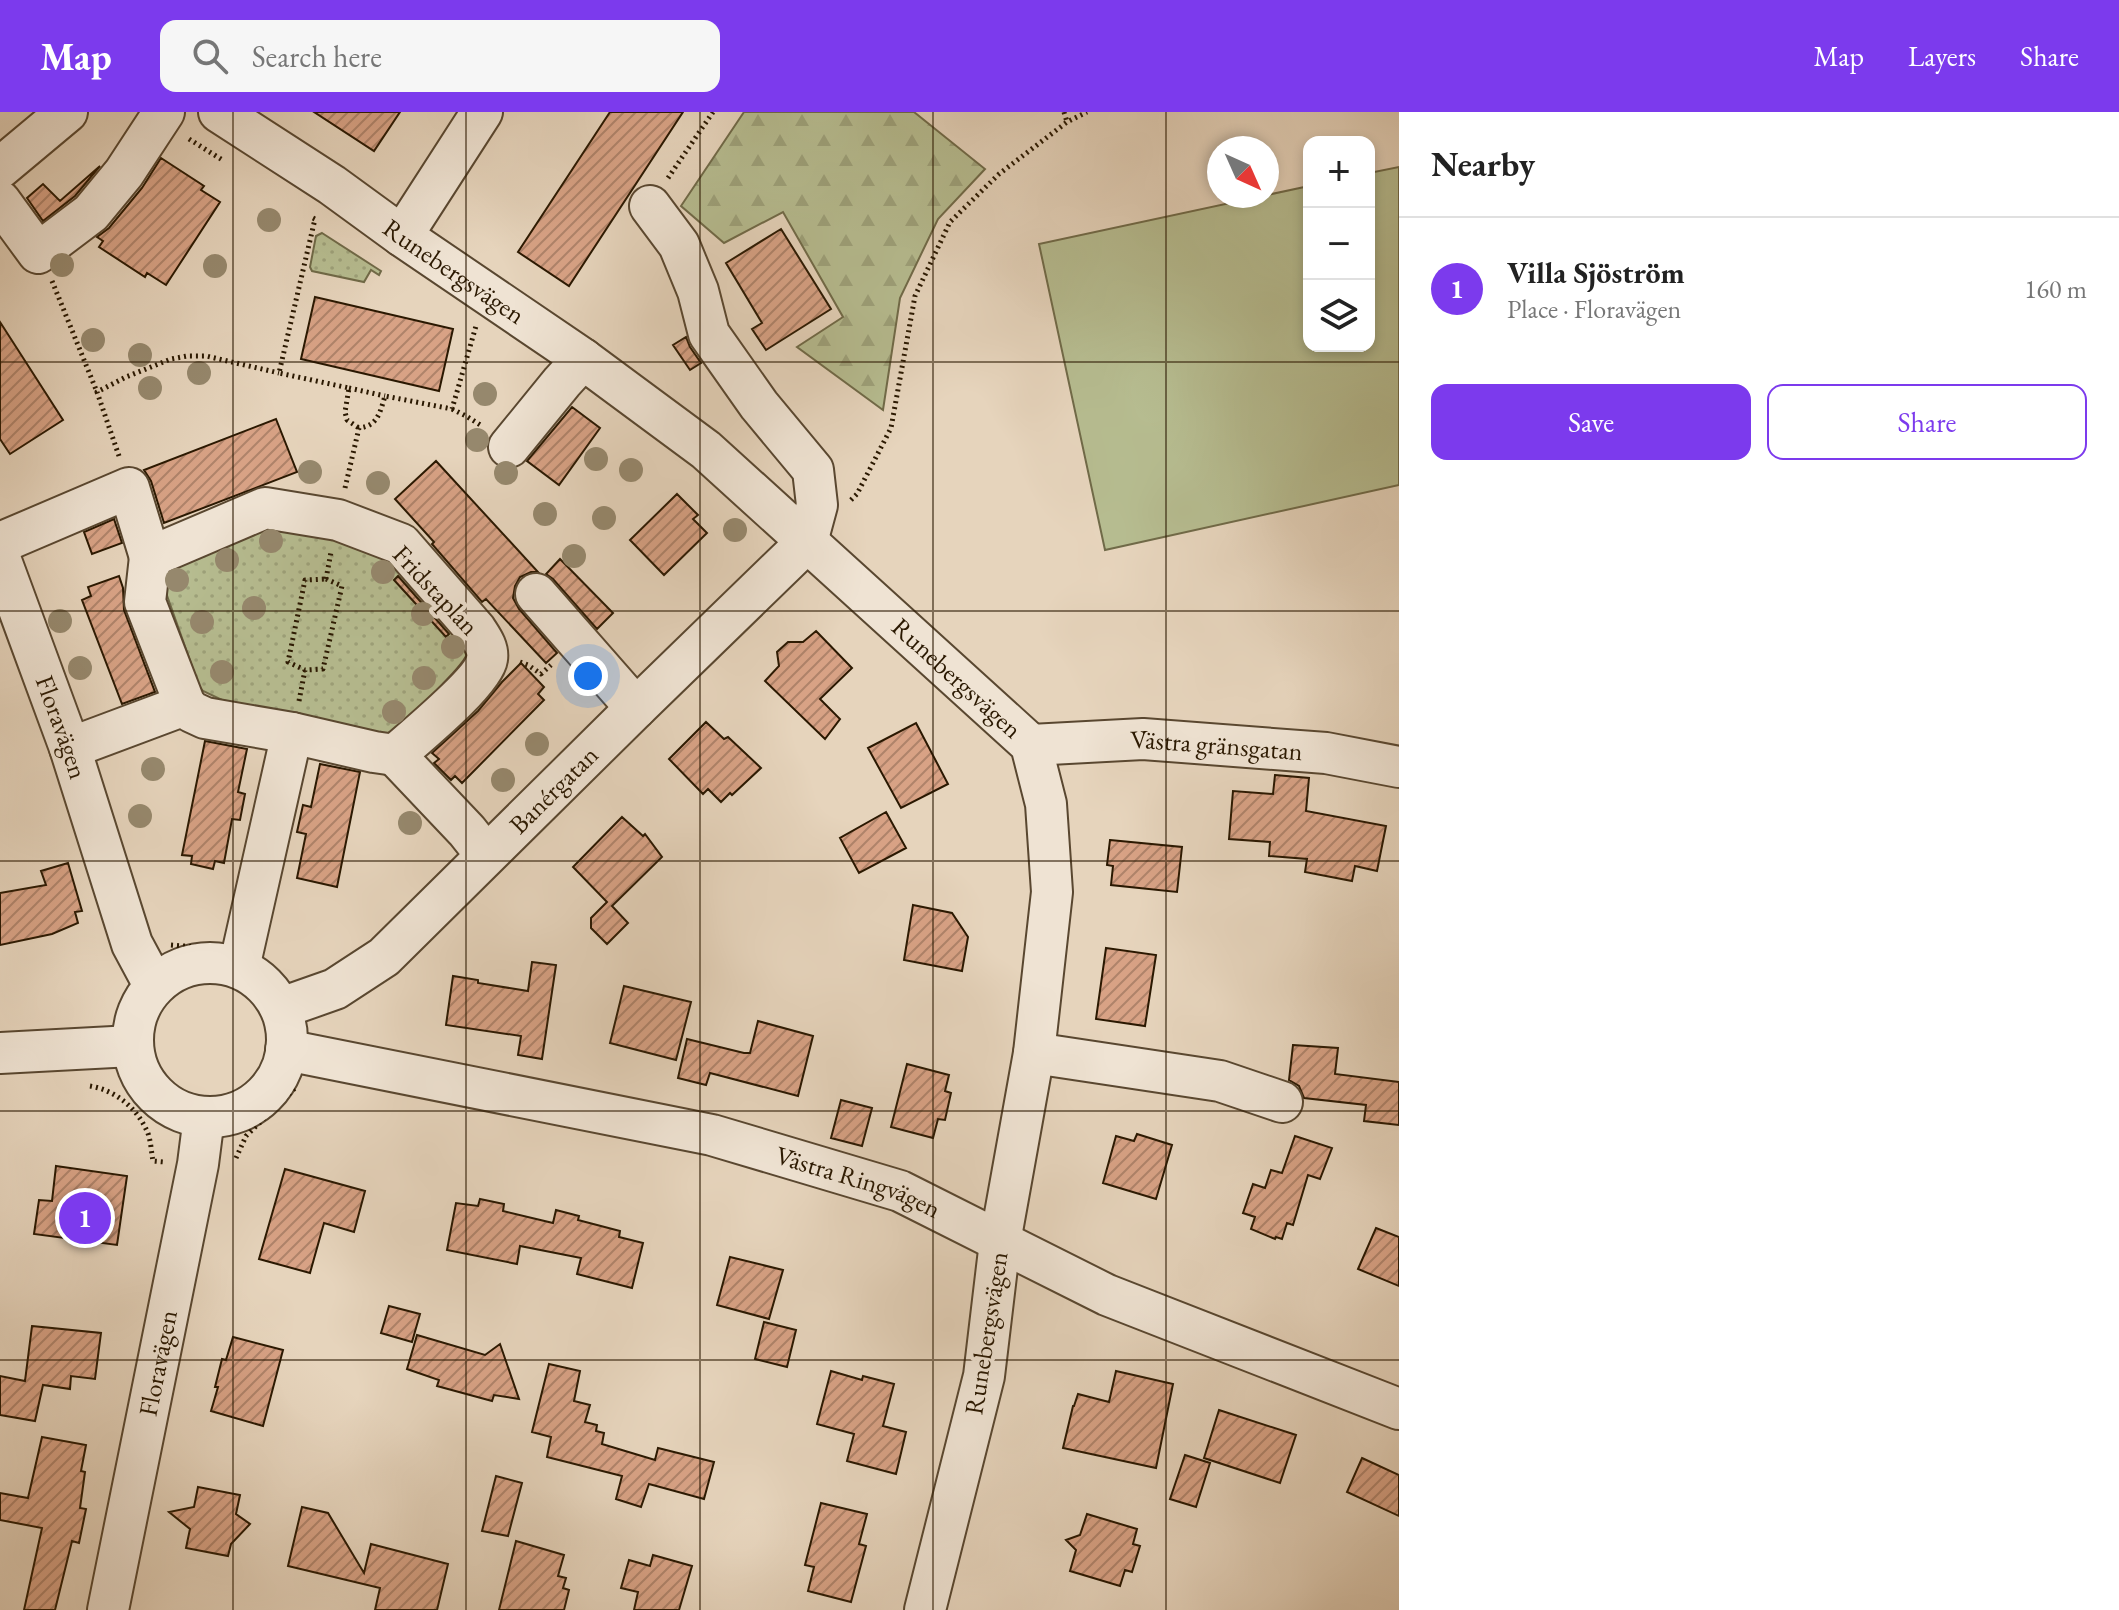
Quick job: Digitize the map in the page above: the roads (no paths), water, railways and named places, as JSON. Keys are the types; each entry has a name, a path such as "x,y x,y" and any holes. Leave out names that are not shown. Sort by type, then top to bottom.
{"street":[{"path":"0,168 67,112"},
{"path":"0,201 38,253 91,213 124,173 164,112"},
{"name":"Runebergsvägen","path":"219,112 332,185 583,359 706,450 1031,745 1046,804 1052,892 1034,1053 1000,1242 984,1376 925,1610"},
{"path":"402,236 482,112"},
{"path":"650,206 679,245 698,291 709,334 759,405 813,470 817,505 807,542"},
{"path":"509,447 583,359"},
{"path":"0,543 129,488 150,557 145,602 185,705 205,718 395,755 486,855"},
{"name":"Fridstaplan","path":"150,557 265,508 338,520 401,544 476,630 485,645 487,659 476,679 395,755"},
{"name":"Banérgatan","path":"281,1008 335,989 384,957 807,542"},
{"name":"Floravägen","path":"0,558 70,748 132,944 154,985"},
{"path":"536,594 636,708"},
{"path":"70,748 185,705"},
{"path":"239,968 292,733"},
{"name":"Västra gränsgatan","path":"1031,745 1143,739 1326,753 1399,767"},
{"path":"217,962 239,968 270,991 281,1008 287,1029 280,1072 267,1092 249,1106 227,1115 204,1117 183,1113 163,1102 148,1087 137,1068 132,1046 133,1024 141,1003 154,985 173,971 194,963 217,962"},
{"path":"0,1053 132,1046"},
{"name":"Västra Ringvägen","path":"286,1050 712,1135 900,1191 1107,1295 1399,1409"},
{"path":"1034,1053 1220,1081 1282,1102"},
{"name":"Floravägen","path":"108,1610 198,1164 204,1117"}],"place":[{"name":"Villa Sjöström","path":"85,1218"}]}
